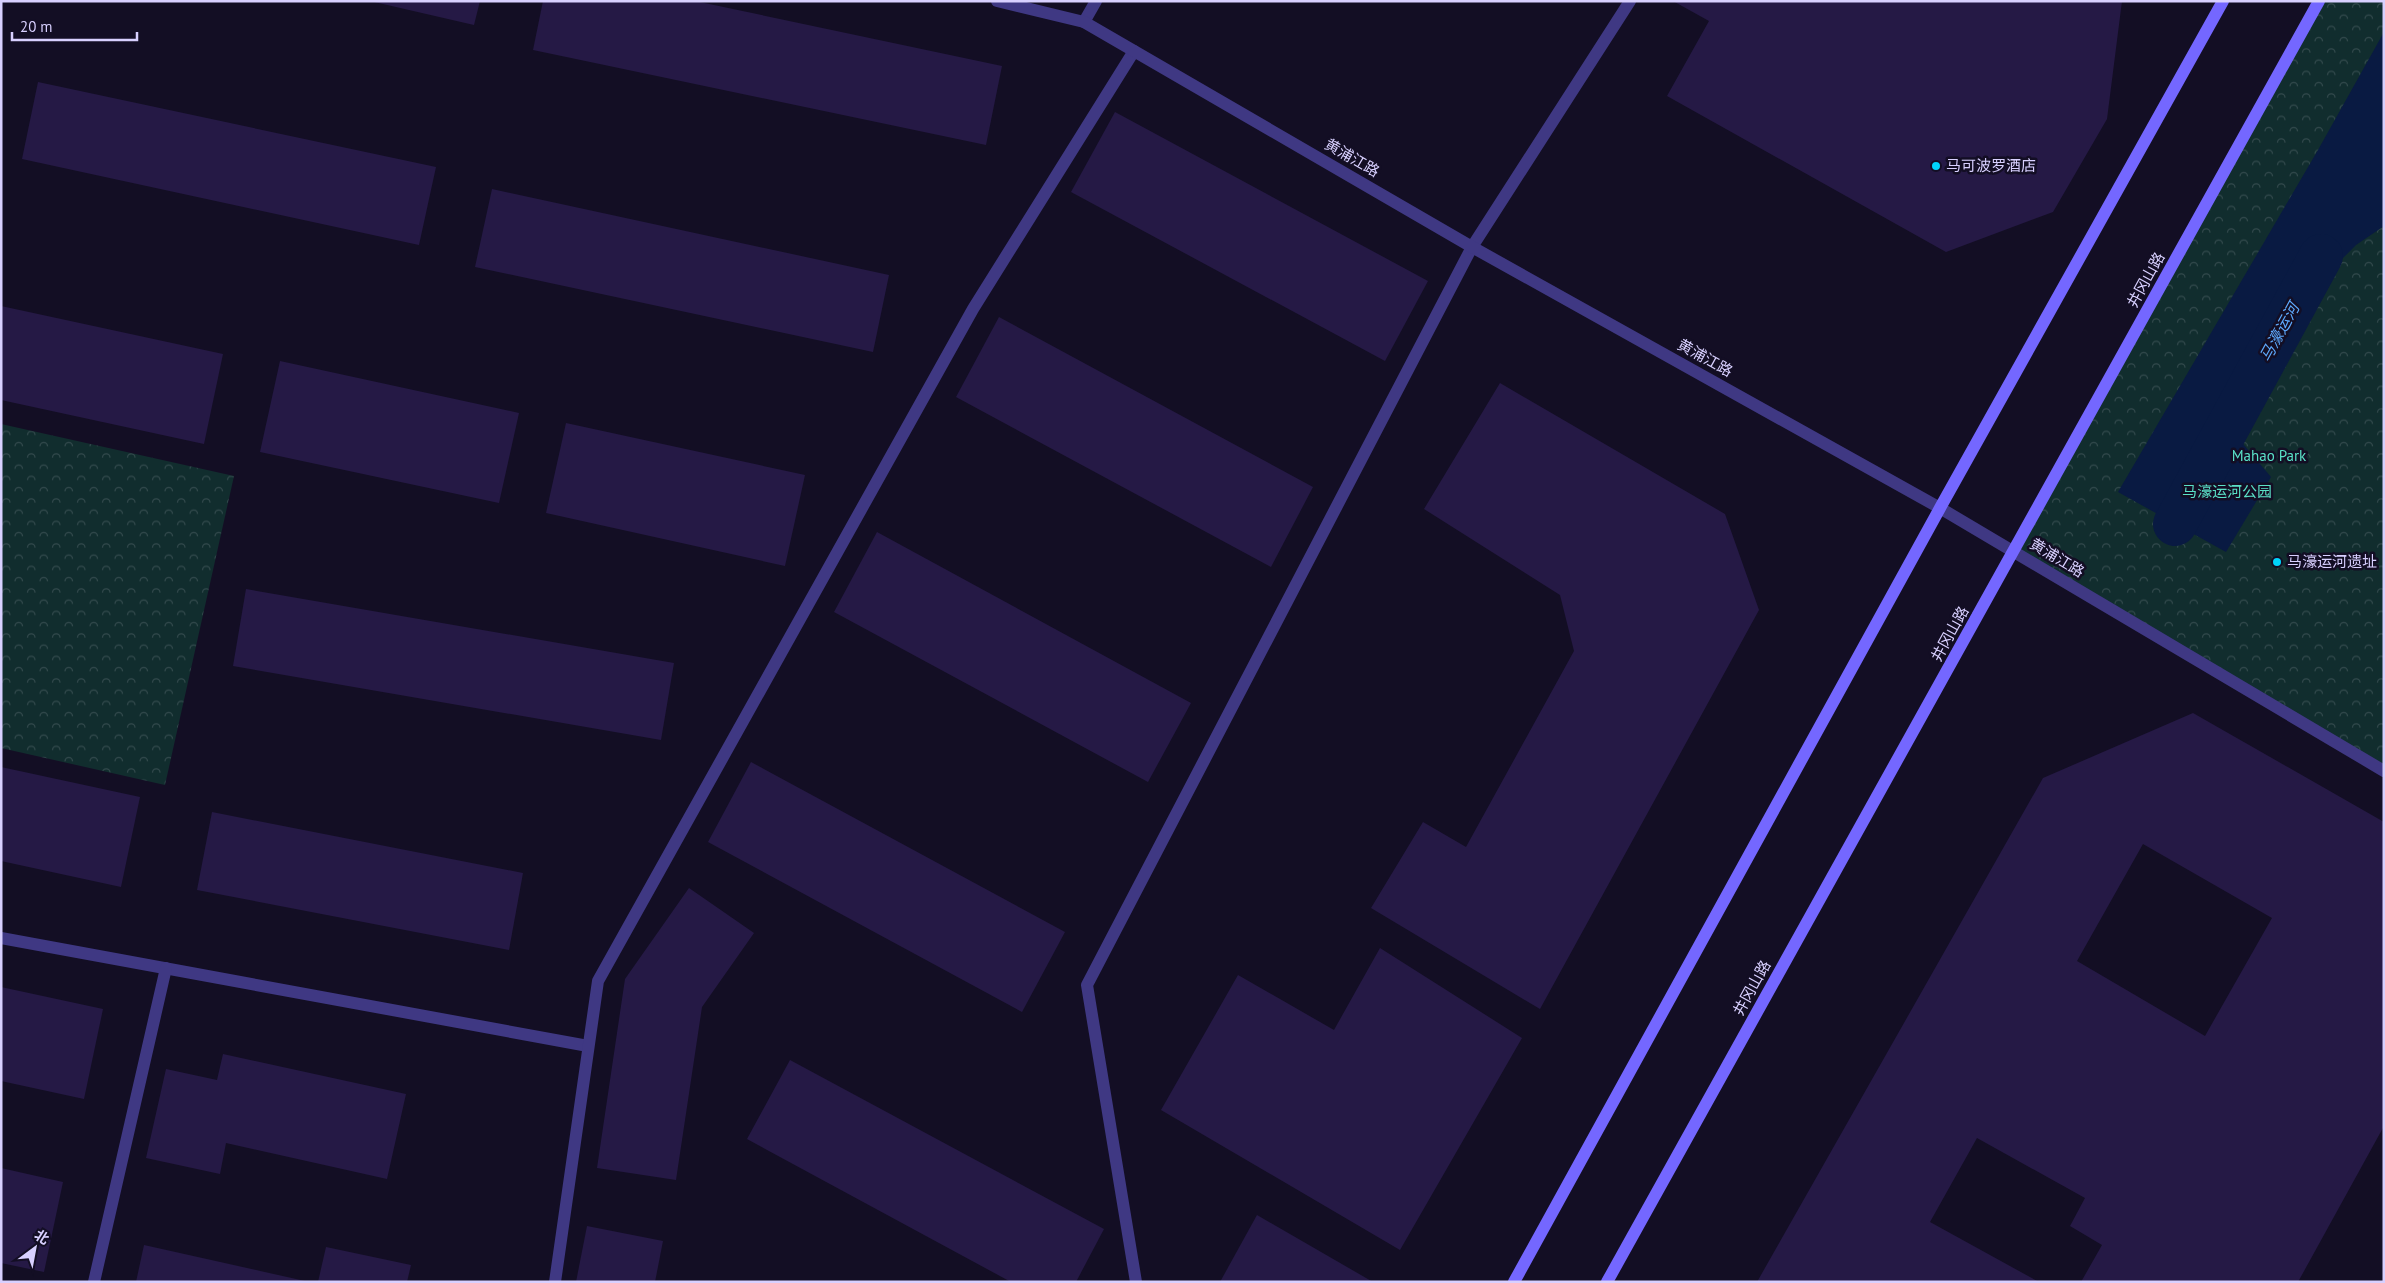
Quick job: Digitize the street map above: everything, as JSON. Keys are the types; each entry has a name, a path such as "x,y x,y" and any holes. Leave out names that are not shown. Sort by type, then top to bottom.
{"main road":[{"path":"1514,1282 1940,508 2223,1"},
{"name":"井冈山路","path":"1607,1282 2319,1"}],"street":[{"name":"黄浦江路","path":"997,1 1084,22 1472,247 1940,508 2384,771"},
{"path":"1084,22 1096,1"},
{"path":"1136,1282 1087,985 1472,247 1630,1"},
{"path":"554,1282 598,981 973,309 1134,51"},
{"path":"1,938 588,1046"},
{"path":"94,1282 166,968"}],"green space":[{"name":"马濠运河公园","path":"2318,1 2384,1 2384,771 2014,552"},
{"path":"1,424 234,476 165,785 1,748"}],"water":[{"path":"2384,32 2384,226 2356,245 2292,309 2243,399 2238,438 2271,477 2226,552 2118,492 2318,150"}],"building":[{"path":"370,1 480,1 474,25"},
{"path":"543,1 695,1 1002,66 986,145 533,50"},
{"name":"马可波罗酒店","path":"1673,1 2122,1 2107,119 2053,212 1946,252 1667,96 1709,21"},
{"path":"38,82 436,167 419,245 22,159"},
{"path":"1115,112 1428,281 1385,361 1071,192"},
{"path":"492,189 889,275 873,352 475,267"},
{"path":"1,306 223,354 204,444 1,400"},
{"path":"999,317 1313,487 1271,567 956,397"},
{"path":"280,361 519,413 499,503 260,452"},
{"path":"1500,383 1725,514 1759,610 1540,1009 1371,908 1423,822 1466,847 1574,651 1560,595 1424,509"},
{"path":"566,423 805,475 785,566 546,513"},
{"path":"877,532 1191,703 1148,782 834,612"},
{"path":"246,589 674,663 661,740 233,666"},
{"path":"2193,713 2384,822 2384,1126 2298,1282 2081,1282 2102,1245 2070,1226 2085,1198 1977,1138 1930,1222 2039,1282 1757,1282 2043,778","holes":["2143,844 2272,918 2205,1036 2077,961"]},
{"path":"751,762 1065,932 1022,1012 708,842"},
{"path":"1,767 140,797 121,887 1,861"},
{"path":"212,812 523,873 509,950 197,890"},
{"path":"689,888 754,933 702,1007 676,1180 597,1168 625,979"},
{"path":"1380,948 1522,1038 1400,1250 1161,1110 1238,975 1334,1030"},
{"path":"1,987 103,1009 84,1099 1,1081"},
{"path":"223,1054 406,1094 387,1179 226,1143 220,1174 146,1158 166,1069 217,1080"},
{"path":"790,1060 1104,1229 1076,1282 1011,1282 747,1139"},
{"path":"1,1168 63,1182 44,1272 1,1263"},
{"path":"1257,1215 1373,1282 1220,1282"},
{"path":"587,1226 663,1241 655,1282 576,1282"},
{"path":"144,1245 305,1281 305,1282 136,1282"},
{"path":"326,1247 411,1265 407,1282 318,1282"}],"waterway":[{"name":"马濠运河","path":"2175,524 2321,256"}],"place":[{"name":"马可波罗酒店","path":"1936,166"},
{"name":"马濠运河遗址","path":"2277,562"}],"park label":[{"name":"Mahao Park","path":"2269,456"}]}
